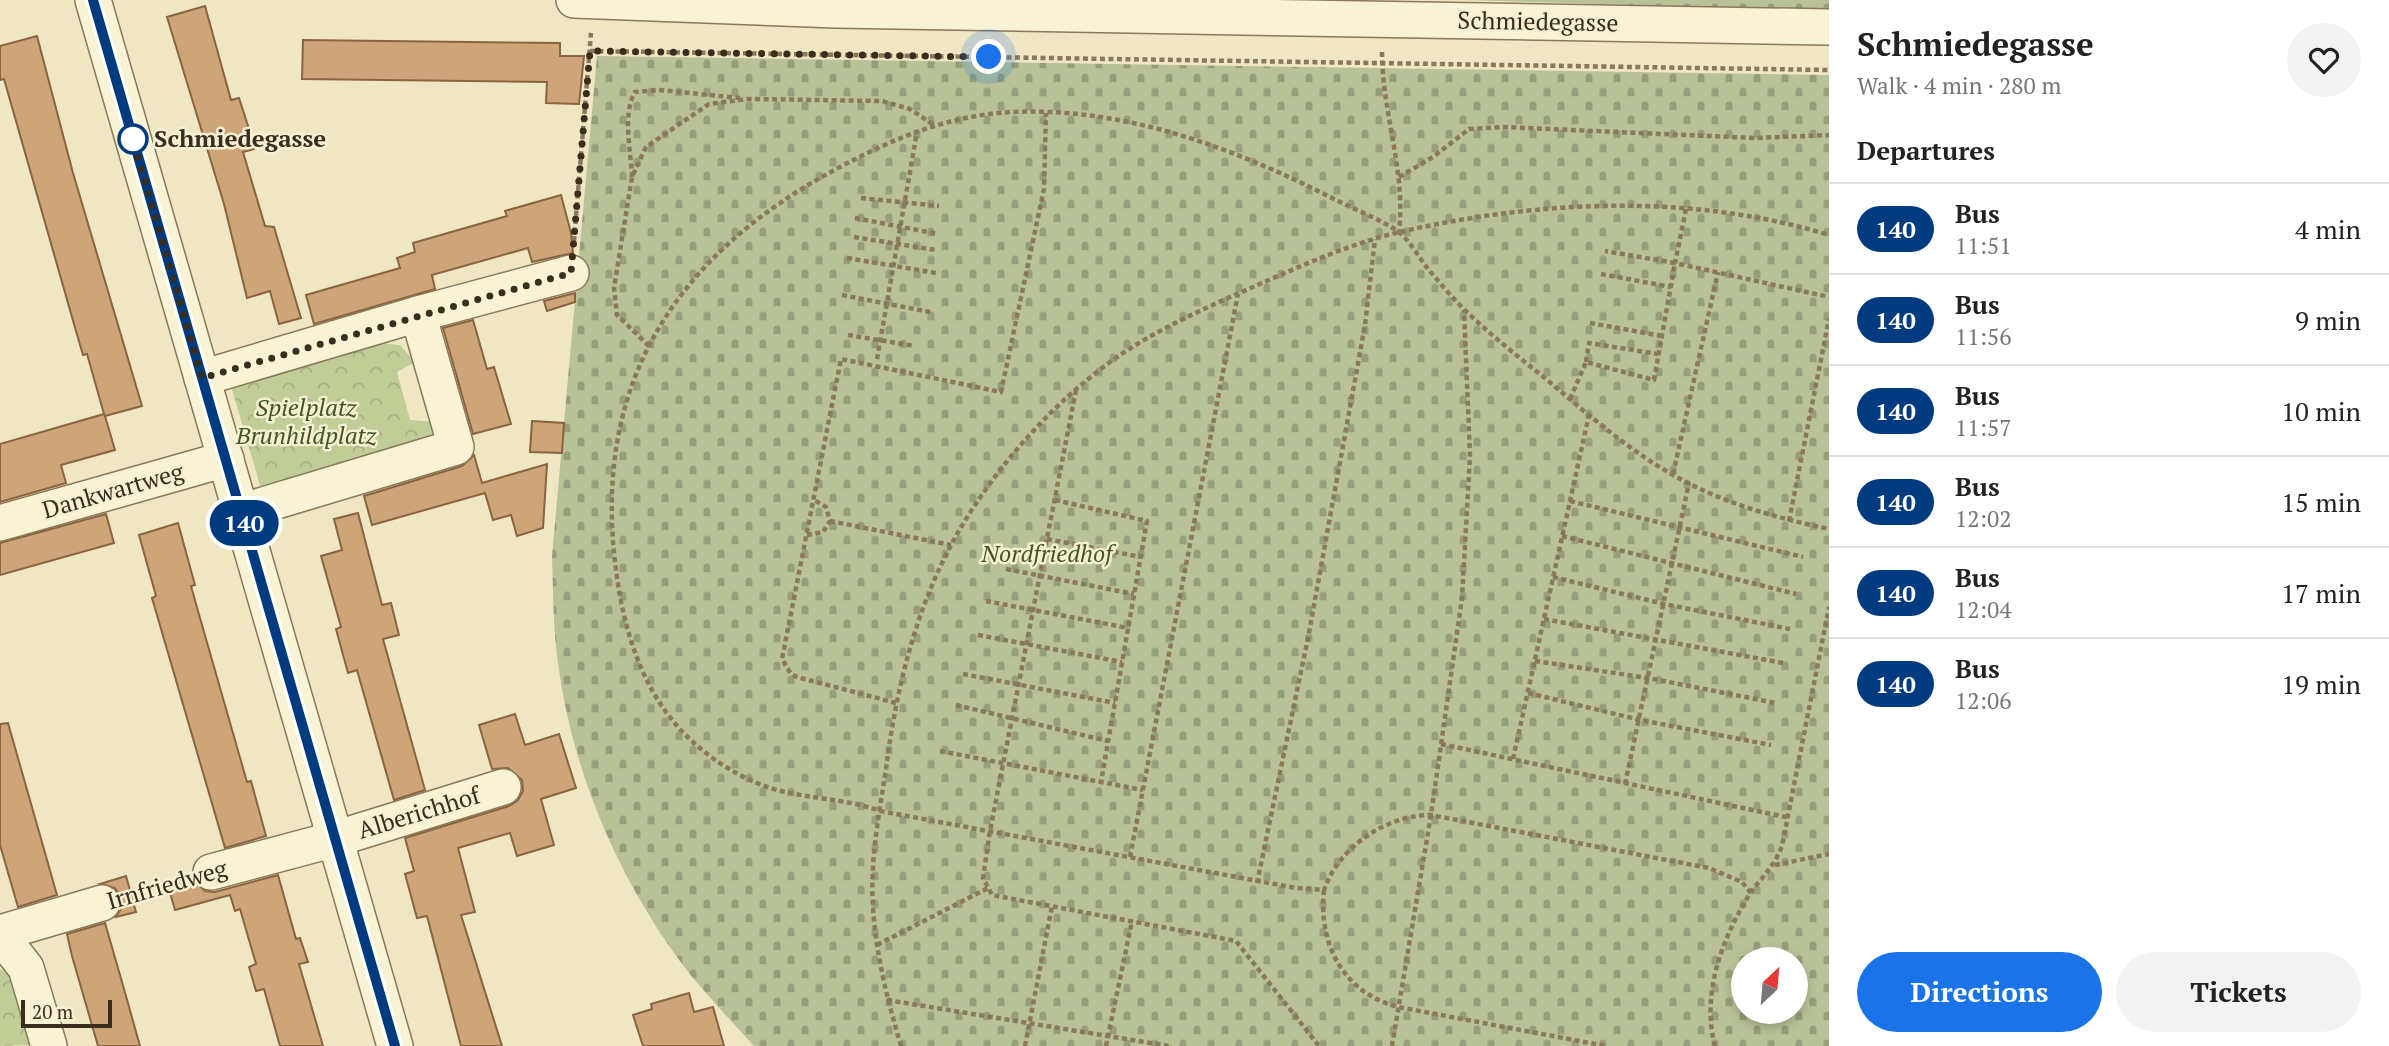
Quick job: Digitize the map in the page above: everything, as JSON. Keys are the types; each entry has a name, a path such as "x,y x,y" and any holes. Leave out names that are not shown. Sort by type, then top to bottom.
{"street":[{"path":"93,0 395,1046"},
{"name":"Schmiedegasse","path":"584,1 836,10 1382,10 1829,27"},
{"path":"202,378 418,314 571,273"},
{"path":"240,512 456,447 418,314"},
{"name":"Dankwartweg","path":"0,523 226,460"},
{"name":"Alberichhof","path":"335,839 503,787"},
{"name":"Irnfriedweg","path":"211,872 335,839"},
{"name":"Irnfriedweg","path":"0,934 102,903"},
{"path":"0,934 26,968 49,1046"}],"path":[{"path":"571,273 590,51 584,1"},
{"path":"1382,10 1382,63 1402,206 1399,232"},
{"path":"590,51 1829,70"},
{"path":"649,346 617,315 614,288 632,177 629,114 630,102 635,92 659,90 748,99 882,101 910,109 934,125"},
{"path":"632,177 646,147 709,104 748,99"},
{"path":"1324,890 1257,883 880,811 838,798 782,792 726,767 674,724 652,691 629,634 618,589 610,489 620,422 649,346 686,289 736,235 786,197 820,177 917,131 951,120 1013,112 1090,115 1146,126 1212,145 1293,178 1399,232 1464,309 1589,415 1673,474 1740,506 1789,521 1829,529"},
{"path":"896,703 797,677 790,674 782,659 841,359 1001,392 1044,189 1045,113"},
{"path":"1399,177 1433,157 1469,129 1503,127 1755,138 1829,135"},
{"path":"877,359 917,131"},
{"path":"860,198 939,206"},
{"path":"901,1046 887,1000 877,945 873,870 896,703 915,629 951,545 995,477 1024,442 1076,389 1111,361 1202,309 1290,270 1399,232 1470,218 1601,206 1686,209 1762,219 1829,235"},
{"path":"1586,362 1654,380 1686,209"},
{"path":"855,218 938,234"},
{"path":"854,237 936,250"},
{"path":"1257,883 1308,638 1366,325 1375,239"},
{"path":"1605,251 1675,263 1829,297"},
{"path":"847,258 936,273"},
{"path":"1673,474 1718,272"},
{"path":"1601,274 1671,286"},
{"path":"1130,857 1238,294"},
{"path":"842,295 930,312"},
{"path":"1392,1046 1431,815 1467,545 1470,443 1464,309"},
{"path":"1789,521 1829,319"},
{"path":"1590,323 1662,336"},
{"path":"849,335 915,346"},
{"path":"1570,399 1586,362 1589,343 1658,354"},
{"path":"1076,389 983,878 992,895 1236,941 1319,1046"},
{"path":"1513,759 1589,415"},
{"path":"1625,783 1689,483"},
{"path":"807,535 823,532 830,522 826,507 814,500"},
{"path":"1055,500 1147,521 1101,782"},
{"path":"1570,501 1679,530 1803,557"},
{"path":"830,522 951,545"},
{"path":"1562,536 1672,566 1796,594"},
{"path":"1047,539 1141,557"},
{"path":"1006,569 1134,594"},
{"path":"1553,577 1664,604 1790,629"},
{"path":"986,601 1128,628"},
{"path":"1715,1046 1711,1006 1714,974 1728,936 1751,893 1774,865 1790,818 1829,607"},
{"path":"1544,619 1783,663"},
{"path":"978,635 1122,662"},
{"path":"1535,661 1648,678 1776,703"},
{"path":"963,674 1115,703"},
{"path":"1528,693 1640,720 1771,745"},
{"path":"956,705 1108,741"},
{"path":"1441,744 1790,818"},
{"path":"940,751 1143,790"},
{"path":"1606,1046 1398,1007 1366,996 1340,969 1328,942 1322,909 1324,890 1337,866 1370,834 1410,815 1431,815 1709,868 1731,876 1751,893"},
{"path":"1774,865 1829,854"},
{"name":"Irnfriedweg","path":"102,903 211,872"},
{"path":"877,945 988,888"},
{"path":"1025,1046 1052,906"},
{"path":"1105,1046 1132,921"},
{"path":"887,1000 1169,1046"}],"green space":[{"path":"1466,0 1829,0 1829,11"},
{"name":"Nordfriedhof","path":"597,56 1829,75 1829,1046 754,1046 714,1003 677,957 631,884 612,845 580,764 560,679 555,636 552,556"},
{"name":"Spielplatz Brunhildplatz","path":"381,343 400,345 415,362 397,372 410,420 436,422 430,441 262,492 231,386"},
{"path":"0,969 11,974 33,1045 0,1046"}],"building":[{"path":"205,6 231,100 239,98 249,129 254,149 243,152 265,226 274,227 301,318 279,324 270,291 247,298 224,204 167,17"},
{"path":"37,36 73,173 142,406 105,416 115,450 61,465 66,483 0,502 0,444 104,414 87,354 83,355 4,79 0,80 0,46"},
{"path":"303,40 560,43 560,56 584,56 579,104 546,103 547,82 302,79"},
{"path":"561,195 573,253 532,262 528,248 432,275 435,289 314,324 306,295 400,268 397,258 415,252 413,243 507,216 505,211"},
{"path":"575,293 575,302 547,311 544,301"},
{"path":"473,320 487,369 494,367 511,424 473,434 443,328"},
{"path":"532,421 564,423 562,453 530,452"},
{"path":"474,455 482,483 547,464 543,528 517,536 511,515 493,520 485,493 372,525 364,496 462,466"},
{"path":"358,513 382,605 391,603 399,635 383,639 425,790 394,800 357,670 348,673 336,629 341,627 321,556 342,550 334,519"},
{"path":"106,514 114,543 0,575 0,543"},
{"path":"178,523 195,585 191,586 198,611 247,782 251,781 266,836 225,848 152,598 156,596 139,535"},
{"path":"515,714 525,745 559,734 576,788 541,799 554,845 517,856 510,833 458,848 475,912 461,915 502,1046 461,1046 427,916 417,918 405,874 414,871 405,838 509,806 518,800 523,791 522,780 508,768 492,769 479,725"},
{"path":"8,723 57,895 18,907 0,845 0,724"},
{"path":"278,875 296,939 300,938 308,962 299,964 323,1046 280,1046 264,989 256,991 249,967 256,964 240,909 235,911 230,895 175,910 168,886 193,879 205,891 215,892"},
{"path":"126,876 136,912 116,917 122,907 121,897 115,888 100,884"},
{"path":"105,923 140,1046 98,1046 72,956 67,934"},
{"path":"689,993 694,1012 713,1007 724,1046 643,1046 633,1015 652,1009 651,1004"}],"bus line":[{"name":"140","path":"93,0 395,1046"}],"place":[{"name":"Schmiedegasse","path":"133,139"}],"route":[{"path":"133,139 130,130 202,378 418,314 571,273 590,51 989,57"}]}
